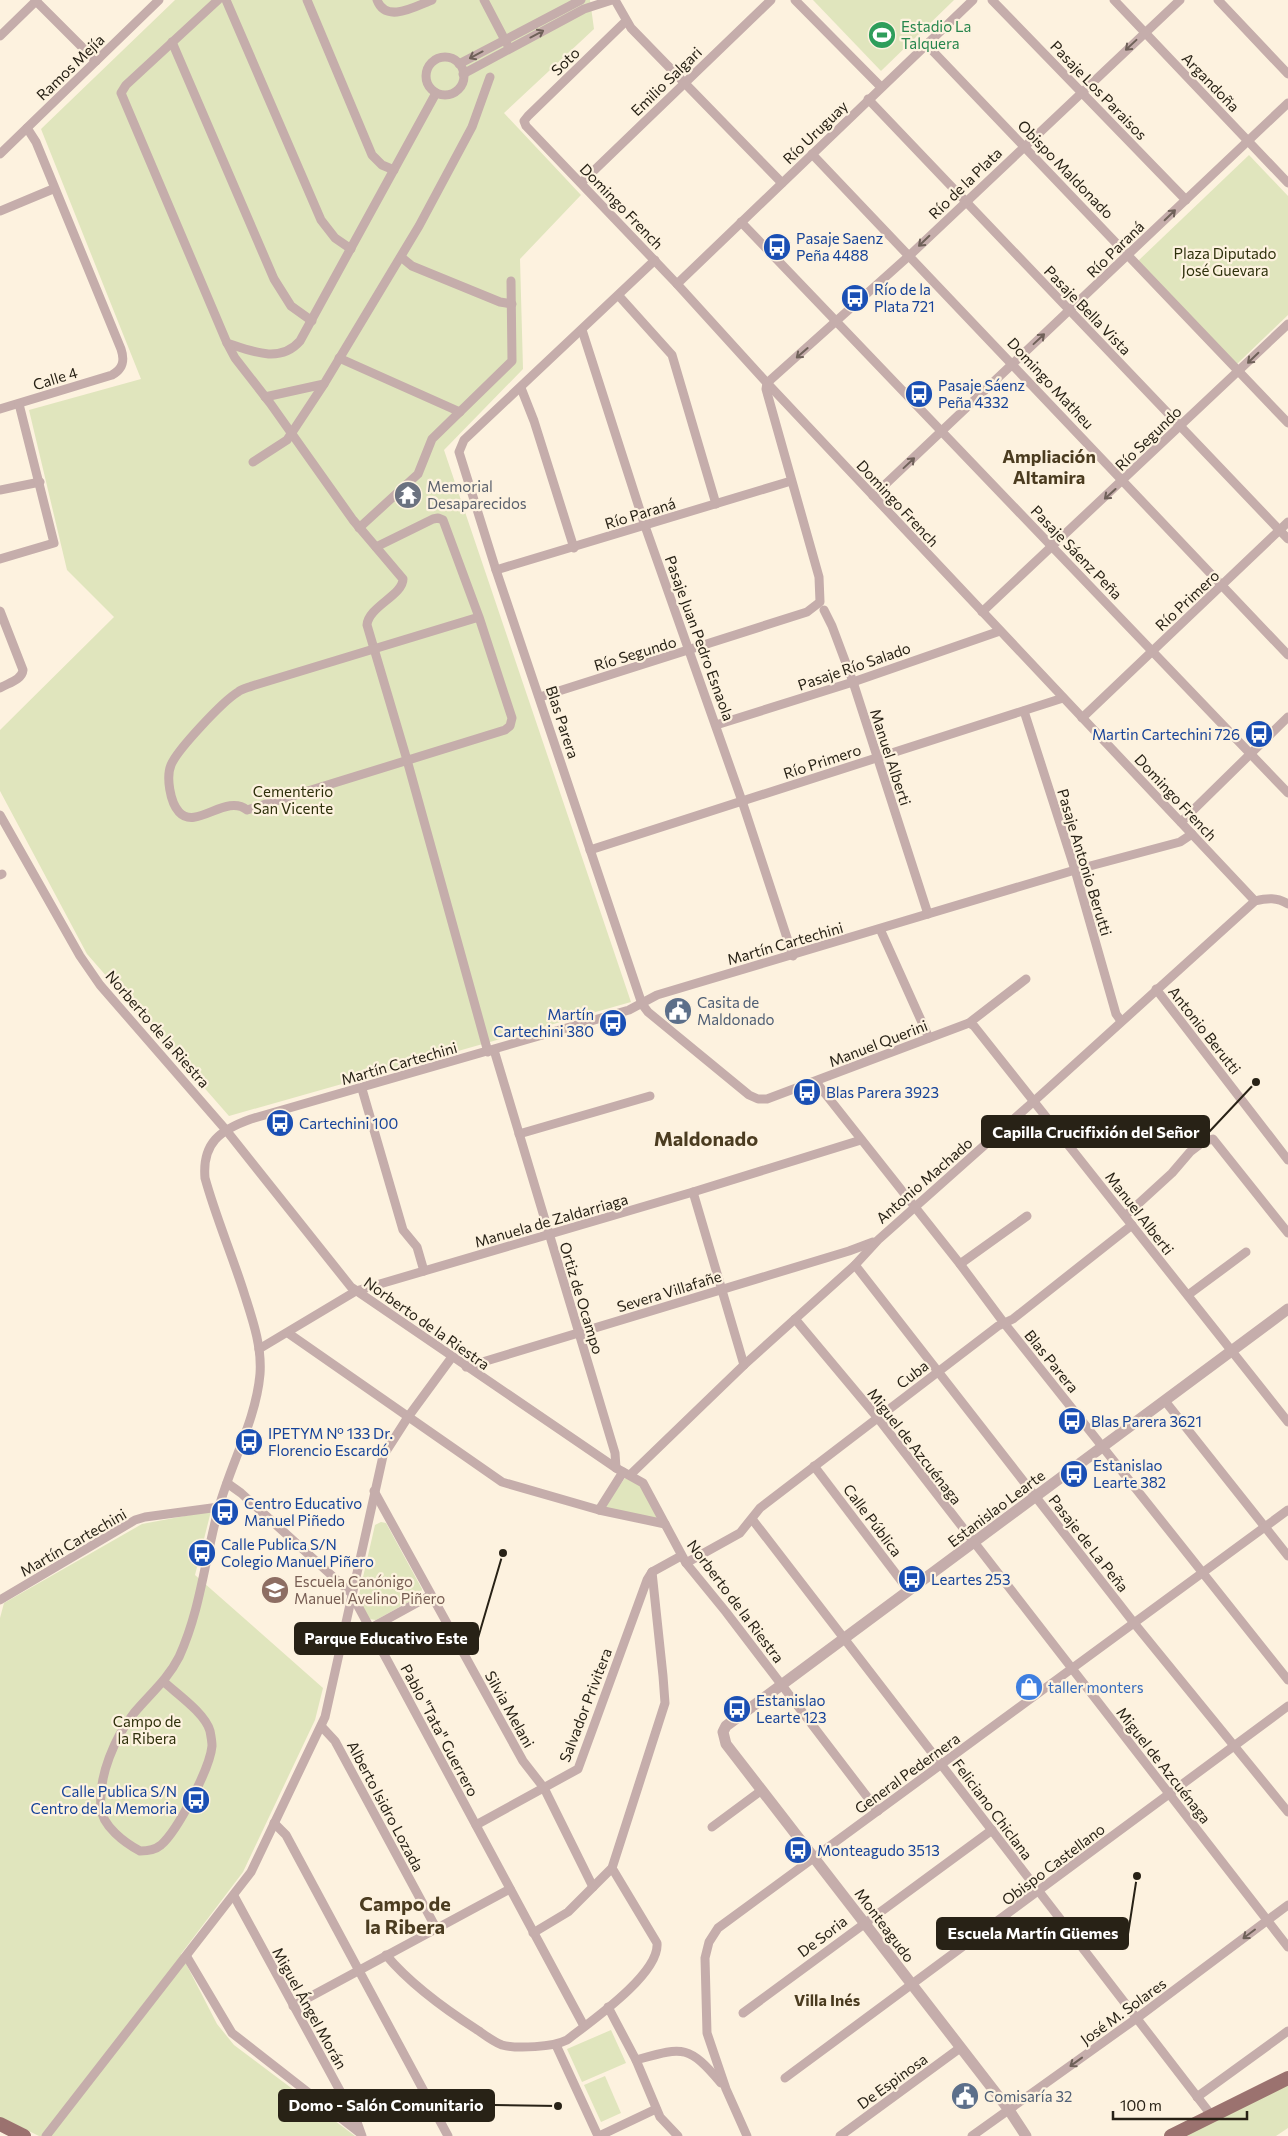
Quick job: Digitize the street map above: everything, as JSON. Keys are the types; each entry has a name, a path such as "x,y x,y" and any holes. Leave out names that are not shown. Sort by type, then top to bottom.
{"main road":[{"path":"1171,2136 1288,2078"},
{"path":"0,2124 24,2136"}],"street":[{"path":"0,36 36,0 96,61"},
{"name":"Ramos Mejía","path":"0,154 159,0"},
{"path":"218,0 126,85 122,91 122,96 235,358 360,528 376,548 433,518 442,520 479,617 512,722 506,730 246,810 238,804 188,818 178,811 169,788 169,770 176,755 238,692 252,686 479,617"},
{"path":"226,0 321,220 335,238 351,249"},
{"path":"307,0 372,155 382,165 394,170"},
{"path":"377,0 384,9 394,13 432,0"},
{"path":"484,0 510,49"},
{"path":"459,64 581,0"},
{"path":"463,74 584,9 614,0 626,21 782,183"},
{"name":"Emilio Salgari","path":"581,183 771,0"},
{"path":"795,0 880,88"},
{"name":"Río Uruguay","path":"678,284 868,99 973,0"},
{"name":"Pasaje Los Paraisos","path":"992,0 1186,200"},
{"name":"Argandoña","path":"1114,0 1288,184"},
{"name":"Río de la Plata","path":"767,383 910,255 1180,0"},
{"path":"1218,0 1288,74"},
{"name":"Soto","path":"524,121 626,21"},
{"path":"172,42 266,262 287,300 296,310 312,321"},
{"name":"Obispo Maldonado","path":"926,44 1129,254 1288,423"},
{"path":"441,58 447,58 459,64 463,74 462,85 448,95 436,93 427,84 426,77 430,65 441,58"},
{"path":"253,462 283,443 292,434 324,384 401,257 472,127 490,77"},
{"path":"227,343 262,354 273,354 297,344 312,321 436,93"},
{"name":"Pasaje Bella Vista","path":"868,99 1288,539"},
{"name":"Río Paraná","path":"873,496 1288,103"},
{"name":"Domingo French","path":"524,121 526,126 678,284 767,383 1062,698 1255,901"},
{"path":"0,211 54,189 36,142 27,128"},
{"name":"Domingo Matheu","path":"812,154 1288,655"},
{"name":"Calle 4","path":"0,408 20,404 118,372 123,362 121,349 54,189"},
{"name":"Pasaje Sáenz Peña","path":"741,222 1288,793"},
{"path":"401,257 421,270 500,302 512,304"},
{"path":"574,548 534,421 521,388 655,260"},
{"path":"360,528 418,474 429,443 512,361 511,281"},
{"path":"619,296 672,355 716,504"},
{"name":"Río Segundo","path":"982,612 1124,481 1288,324"},
{"name":"Pasaje Juan Pedro Esnaola","path":"582,330 645,526 742,801 792,956"},
{"path":"339,358 460,412"},
{"path":"767,383 766,389 791,481"},
{"path":"265,397 324,384"},
{"name":"Blas Parera","path":"521,388 499,406 464,440 460,449 460,458 642,1004"},
{"path":"0,559 54,542 20,404"},
{"name":"Río Paraná","path":"496,570 791,481"},
{"name":"Río Segundo","path":"540,697 808,612 820,602 819,577 791,481"},
{"path":"0,490 40,482"},
{"name":"Río Primero","path":"1082,718 1288,522"},
{"name":"Ortiz de Ocampo","path":"376,548 400,574 403,582 367,621 374,650 491,1051 519,1134 615,1453 623,1472"},
{"name":"Manuel Alberti","path":"824,610 853,682 876,759 928,914"},
{"path":"0,611 22,670 22,675 19,678 0,688"},
{"name":"Pasaje Río Salado","path":"716,725 853,682 1000,631"},
{"name":"Río Primero","path":"590,850 1062,698"},
{"name":"Pasaje Antonio Berutti","path":"1024,711 1075,870 1116,1014 1121,1021"},
{"path":"1181,822 1288,718"},
{"name":"Norberto de la Riestra","path":"0,815 3,828 89,970 226,1130 356,1291 466,1367 623,1472 643,1483 684,1560 878,1811"},
{"name":"Martín Cartechini","path":"0,1600 135,1520 219,1507 257,1392 260,1363 254,1324 205,1178 204,1162 208,1149 212,1141 226,1130 251,1119 630,1010 657,995 1075,870 1180,842 1192,834"},
{"name":"Antonio Machado","path":"599,1510 623,1472 855,1265 878,1240 1255,901 1267,898 1281,900 1288,904"},
{"path":"880,929 929,1038"},
{"name":"Manuel Querini","path":"642,1004 648,1012 727,1078 749,1095 758,1099 775,1097 969,1023 1026,979"},
{"name":"Antonio Berutti","path":"1156,989 1288,1160"},
{"name":"Manuel Alberti","path":"969,1023 974,1026 1288,1422"},
{"name":"Blas Parera","path":"816,1082 960,1264 1004,1323 1288,1680"},
{"path":"362,1088 403,1230 417,1246 424,1272"},
{"path":"519,1134 650,1096"},
{"name":"Manuela de Zaldarriaga","path":"259,1349 356,1291 693,1192 861,1140"},
{"path":"1125,1216 1172,1173 1190,1152 1203,1142 1213,1140 1288,1233"},
{"path":"693,1192 744,1365"},
{"path":"960,1264 1027,1216"},
{"name":"Cuba","path":"652,1572 684,1560 740,1533 760,1508 998,1326 1013,1319 1132,1225"},
{"name":"Severa Villafañe","path":"466,1367 849,1251 878,1240"},
{"path":"1188,1295 1246,1252"},
{"name":"Pasaje de La Peña","path":"855,1265 1134,1623 1288,1812"},
{"name":"Estanislao Learte","path":"723,1732 726,1726 1288,1309"},
{"name":"Miguel de Azcuénaga","path":"794,1319 877,1417 1288,1947"},
{"path":"288,1333 502,1482 599,1510 665,1524"},
{"path":"46,2136 247,1880 322,1727 383,1456 408,1417 452,1357"},
{"path":"1165,1401 1288,1556"},
{"name":"Calle Pública","path":"814,1466 909,1591"},
{"name":"Pablo \"Tata\" Guerrero","path":"227,1483 241,1493 351,1594 584,2026"},
{"name":"Silvia Melani","path":"374,1491 523,1761 544,1788 593,1887"},
{"path":"163,1682 204,1718 210,1732 212,1746 201,1777 184,1814 174,1830 162,1844 154,1849 140,1851 109,1826 103,1818 100,1809 107,1767 120,1736 133,1714 163,1682 179,1655 198,1604 219,1507"},
{"name":"General Pedernera","path":"747,2136 726,2089 706,2033 706,1950 718,1928 1288,1510"},
{"name":"Feliciano Chiclana","path":"752,1519 1212,2116"},
{"path":"533,1933 562,1917 612,1868 665,1703 664,1676 652,1572"},
{"name":"Salvador Privitera","path":"476,1826 578,1769 646,1580 652,1572"},
{"path":"340,1645 431,1595"},
{"name":"Obispo Castellano","path":"785,2078 1288,1706"},
{"name":"Alberto Isidro Lozada","path":"322,1727 335,1741 436,1928"},
{"name":"Monteagudo","path":"723,1732 726,1744 1009,2110 1026,2136"},
{"path":"712,1827 762,1790"},
{"path":"274,1823 286,1835 448,2136"},
{"name":"De Soria","path":"743,2013 864,1922 992,1830"},
{"path":"386,1955 400,1970 453,2014 497,2043 511,2046 556,2044 567,2040 633,1986 653,1961 657,1950 657,1943 612,1868"},
{"path":"293,2006 510,1889"},
{"name":"Miguel Ángel Morán","path":"234,1896 363,2135"},
{"name":"José M. Solares","path":"972,2136 1137,2018 1288,1905"},
{"path":"186,1958 232,2033 363,2135"},
{"path":"608,2007 636,2060 660,2117 678,2136"},
{"path":"1197,2096 1288,2031"},
{"path":"556,2044 599,2136 656,2109"},
{"name":"De Espinosa","path":"840,2136 960,2048"},
{"path":"636,2060 672,2050 683,2050 705,2064 726,2089"},
{"path":"330,2110 339,2106 342,2095"}],"green space":[{"name":"Cementerio San Vicente","path":"175,0 590,0 594,29 504,113 581,195 520,259 523,369 444,450 631,1002 229,1116 87,954 0,791 0,730 114,617 67,570 29,410 141,379 41,129"},
{"name":"Estadio La Talquera","path":"813,0 954,0 881,71"},
{"name":"Plaza Diputado José Guevara","path":"1249,155 1288,196 1288,315 1237,364 1138,261"},
{"path":"625,1478 641,1486 660,1521 603,1509"},
{"name":"Campo de la Ribera","path":"211,1511 195,1575 323,1688 315,1720 243,1872 181,1954 217,2024 234,2045 355,2136 39,2136 0,2117 0,1618 4,1603 142,1524"},
{"path":"381,1522 386,1523 422,1589 421,1595 376,1620 369,1619 358,1599 375,1525"},
{"path":"611,2030 626,2063 582,2082 567,2049"},
{"path":"605,2076 621,2113 601,2122 584,2085"},
{"path":"1288,2078 1288,2128 1276,2136 1171,2136"}],"place":[{"name":"Estadio La Talquera","path":"882,35"},
{"name":"Pasaje Saenz Peña 4488","path":"777,247"},
{"name":"Río de la Plata 721","path":"855,298"},
{"name":"Pasaje Sáenz Peña 4332","path":"919,394"},
{"name":"Memorial Desaparecidos","path":"408,495"},
{"name":"Martin Cartechini 726","path":"1259,734"},
{"name":"Casita de Maldonado","path":"678,1011"},
{"name":"Martín Cartechini 380","path":"613,1023"},
{"name":"Capilla Crucifixión del Señor","path":"1256,1082"},
{"name":"Blas Parera 3923","path":"807,1092"},
{"name":"Cartechini 100","path":"280,1123"},
{"name":"Blas Parera 3621","path":"1072,1421"},
{"name":"IPETYM Nº 133 Dr. Florencio Escardó","path":"249,1442"},
{"name":"Estanislao Learte 382","path":"1074,1474"},
{"name":"Centro Educativo Manuel Piñedo","path":"225,1512"},
{"name":"Calle Publica S/N Colegio Manuel Piñero","path":"202,1553"},
{"name":"Parque Educativo Este","path":"503,1553"},
{"name":"Leartes 253","path":"912,1579"},
{"name":"Escuela Canónigo Manuel Avelino Piñero","path":"275,1590"},
{"name":"taller monters","path":"1029,1687"},
{"name":"Estanislao Learte 123","path":"737,1709"},
{"name":"Calle Publica S/N Centro de la Memoria","path":"196,1800"},
{"name":"Monteagudo 3513","path":"798,1850"},
{"name":"Escuela Martín Güemes","path":"1137,1876"},
{"name":"Comisaría 32","path":"965,2096"},
{"name":"Domo - Salón Comunitario","path":"558,2106"}],"district":[{"name":"Ampliación Altamira","path":"1049,466"},
{"name":"Maldonado","path":"706,1138"},
{"name":"Campo de la Ribera","path":"405,1914"},
{"name":"Villa Inés","path":"827,1999"}]}
